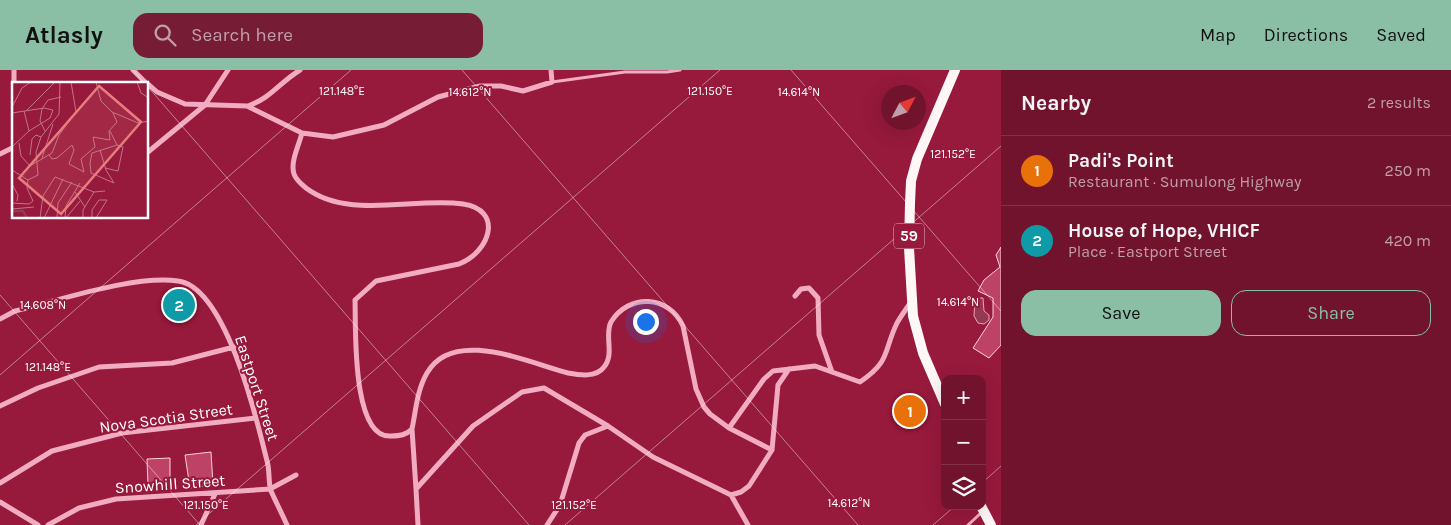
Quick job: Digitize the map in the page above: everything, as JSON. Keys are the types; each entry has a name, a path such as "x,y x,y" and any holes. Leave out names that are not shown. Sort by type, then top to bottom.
{"main road":[{"name":"59","path":"941,394 915,330 911,302 909,248 911,181 917,159 955,70"},
{"path":"983,510 991,525"}],"street":[{"path":"133,70 145,82"},
{"path":"149,151 205,105 228,70"},
{"path":"149,86 157,92 185,104 247,106 263,100 277,85 300,70"},
{"path":"247,106 302,133 332,137 384,125 438,98 480,86 501,86 523,91 552,82 551,70"},
{"path":"302,133 293,165 294,174 298,182 328,200 350,204 462,204 480,212 486,220 488,230 486,239 481,250 471,259 460,264 376,281 356,300 356,365 364,409 378,432 387,437 400,436 412,429"},
{"path":"0,154 12,148"},
{"name":"Eastport Street","path":"0,319 15,311 138,281 180,281 194,287 209,300 234,347 268,464 270,489 287,525"},
{"path":"795,296 801,289 808,288 818,298 820,335 832,372"},
{"path":"418,525 412,429 419,394 427,372 448,353 484,350 568,374 582,376 598,372 608,361 610,324 624,308 641,302 652,301 669,307 678,316 683,326 696,390 704,407 729,428 772,450"},
{"path":"729,428 764,379 773,372 789,368 815,366 860,382 873,374 885,358 897,323 911,302"},
{"path":"0,406 38,388 99,367 172,364 234,347"},
{"path":"730,495 741,492 749,486 772,450 778,385 789,368"},
{"path":"416,489 473,426 522,392 544,388 608,426 653,457 730,495 748,525"},
{"name":"Nova Scotia Street","path":"0,483 60,448 122,433 256,418"},
{"path":"546,525 560,505 579,443 585,435 608,426"},
{"name":"Snowhill Street","path":"48,525 79,508 116,499 270,489 296,475"},
{"path":"201,525 215,494"},
{"path":"0,502 38,525"}],"lane":[{"path":"552,82 625,72 667,72 680,70"},
{"path":"968,525 981,510"}],"shaded area":[{"path":"975,298 983,298 984,311 989,315 989,320 984,324 978,323 974,316"}],"building":[{"path":"1001,247 1001,345 989,358 973,348 993,317 993,298 978,291 984,280 1000,267 996,255"},
{"path":"169,290 193,294 187,316 168,317"},
{"path":"211,452 213,485 190,488 185,455"},
{"path":"170,458 170,485 148,486 147,459"}],"place":[{"name":"House of Hope, VHICF","path":"179,305"},
{"name":"Padi's Point","path":"910,411"}]}
